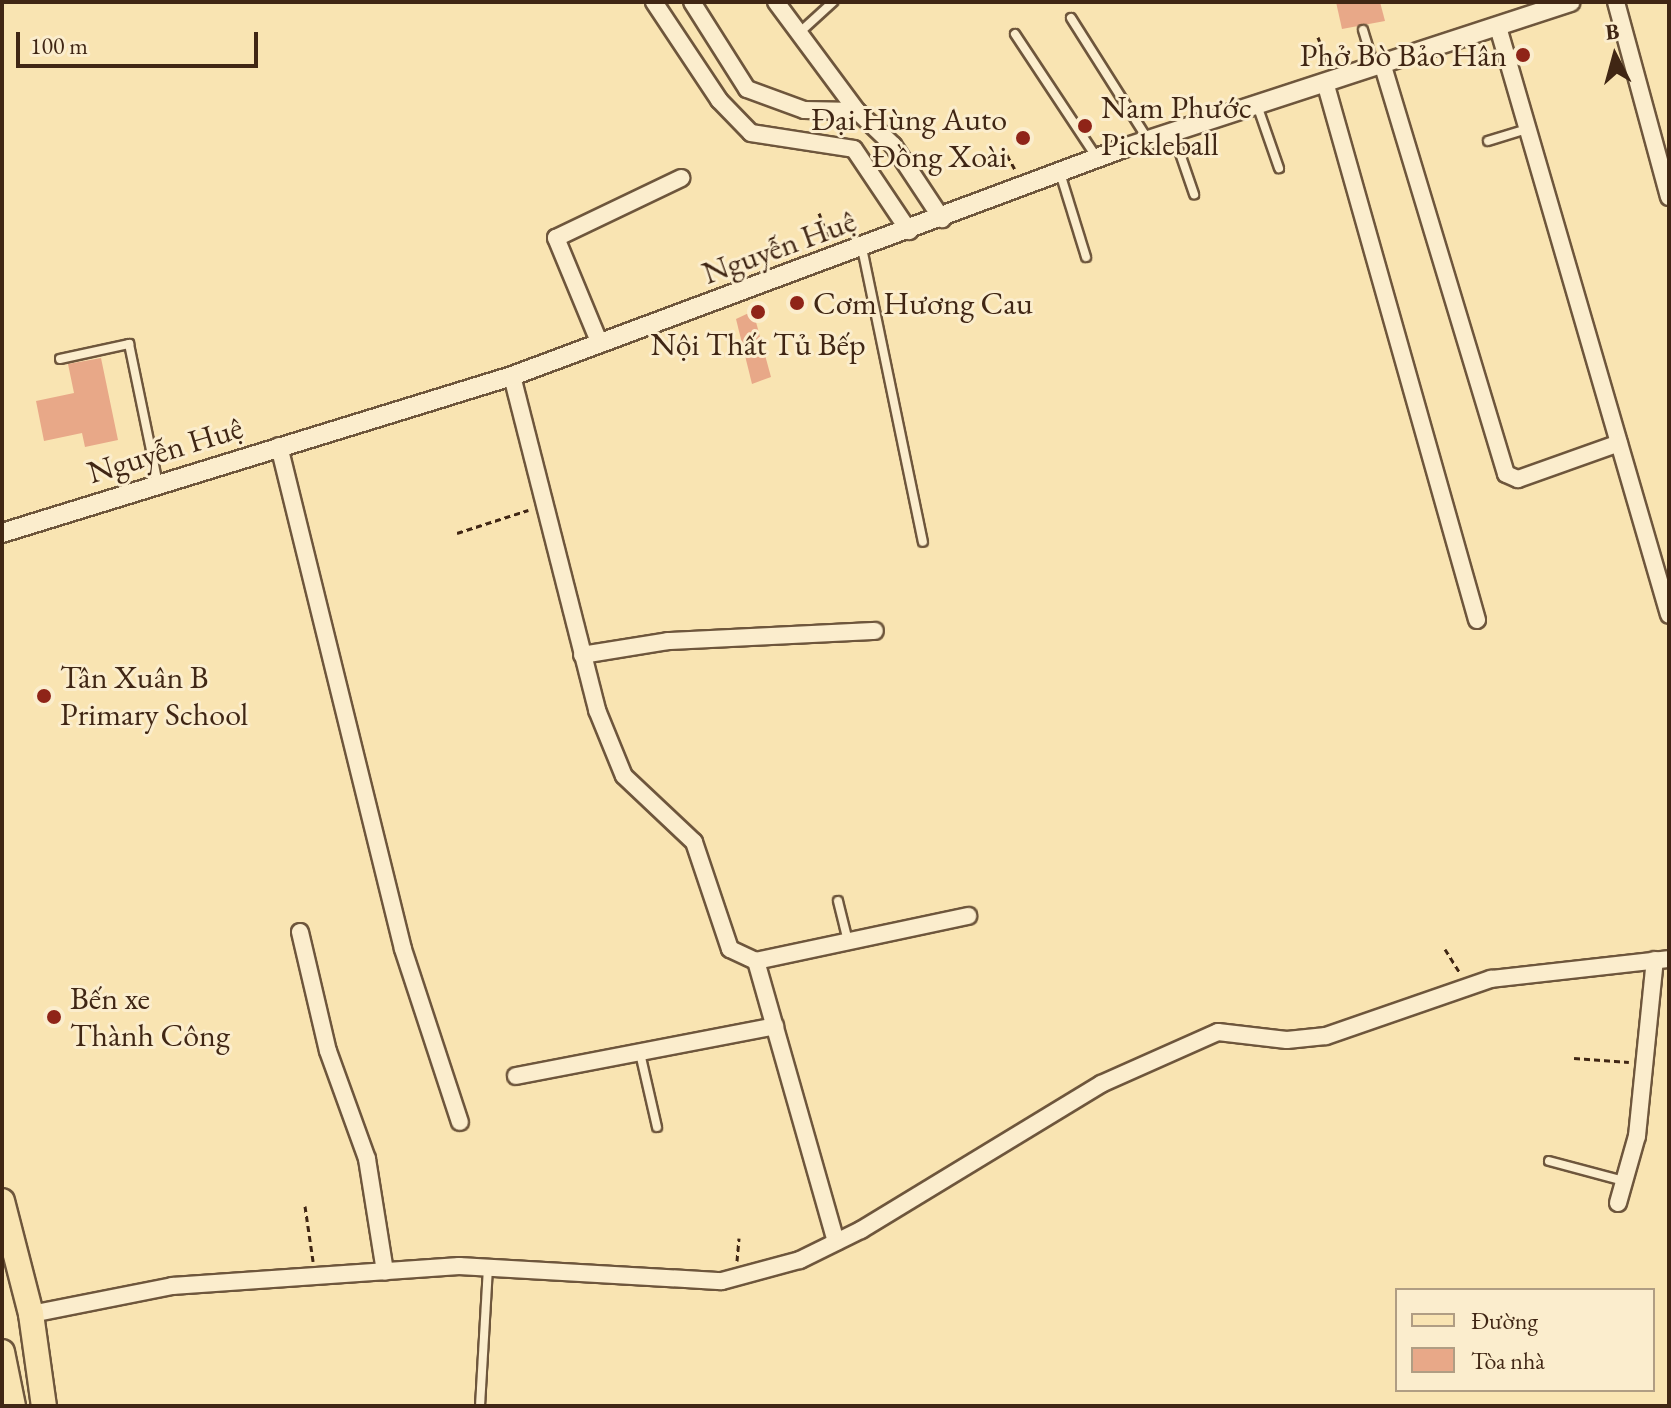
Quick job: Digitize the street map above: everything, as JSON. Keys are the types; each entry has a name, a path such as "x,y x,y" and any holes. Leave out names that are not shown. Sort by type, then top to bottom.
{"main road":[{"path":"2,1201 31,1314 44,1406"},
{"path":"2,1352 13,1406"}],"street":[{"path":"654,2 719,100 751,133 854,149 909,231"},
{"path":"692,2 747,89 804,110 857,111"},
{"path":"776,2 857,111 893,145 942,219"},
{"name":"Nguyễn Huệ","path":"2,533 512,376 1149,140 1498,27 1552,5 1571,2"},
{"path":"1616,2 1669,197"},
{"path":"1498,27 1669,615"},
{"path":"1378,64 1506,474 1518,479 1619,443"},
{"path":"1329,80 1477,620"},
{"path":"600,344 556,238 681,178"},
{"path":"512,376 547,504 582,655 624,776 683,826 730,949 756,961 968,916"},
{"path":"279,446 403,949 460,1122"},
{"path":"582,655 668,641 875,631"},
{"path":"300,932 328,1051 367,1159 385,1272"},
{"path":"31,1314 172,1286 385,1272 488,1267 692,1281 735,1277 836,1242 1101,1084 1218,1032 1287,1040 1326,1036 1469,986 1544,970 1662,960 1618,1203"},
{"path":"756,961 836,1242"},
{"path":"516,1076 775,1026"}],"lane":[{"path":"800,32 833,2"},
{"path":"1071,18 1149,140"},
{"path":"1363,30 1378,64"},
{"path":"1015,34 1098,159"},
{"path":"1257,104 1279,168"},
{"path":"1488,141 1527,129"},
{"path":"1172,132 1194,194"},
{"path":"1060,173 1086,257"},
{"path":"862,248 923,542"},
{"path":"60,359 129,344 158,484"},
{"path":"838,901 848,942"},
{"path":"640,1052 657,1127"},
{"path":"1549,1161 1624,1181"},
{"path":"480,1406 488,1267"}],"path":[{"path":"1318,37 1329,80"},
{"path":"1002,146 1024,187"},
{"path":"819,213 837,258"},
{"path":"457,533 547,504"},
{"path":"1445,949 1469,986"},
{"path":"1574,1058 1645,1063"},
{"path":"305,1206 315,1276"},
{"path":"735,1277 739,1238"}],"building":[{"path":"1336,2 1380,2 1385,21 1342,29"},
{"path":"753,311 771,377 752,384 736,319"},
{"path":"101,358 118,440 85,447 82,433 44,441 36,401 74,393 68,364"}],"place":[{"name":"Phở Bò Bảo Hân","path":"1523,55"},
{"name":"Nam Phước Pickleball","path":"1085,126"},
{"name":"Đại Hùng Auto Đồng Xoài","path":"1023,138"},
{"name":"Cơm Hương Cau","path":"797,303"},
{"name":"Nội Thất Tủ Bếp","path":"758,312"},
{"name":"Tân Xuân B Primary School","path":"44,696"},
{"name":"Bến xe Thành Công","path":"54,1017"}]}
